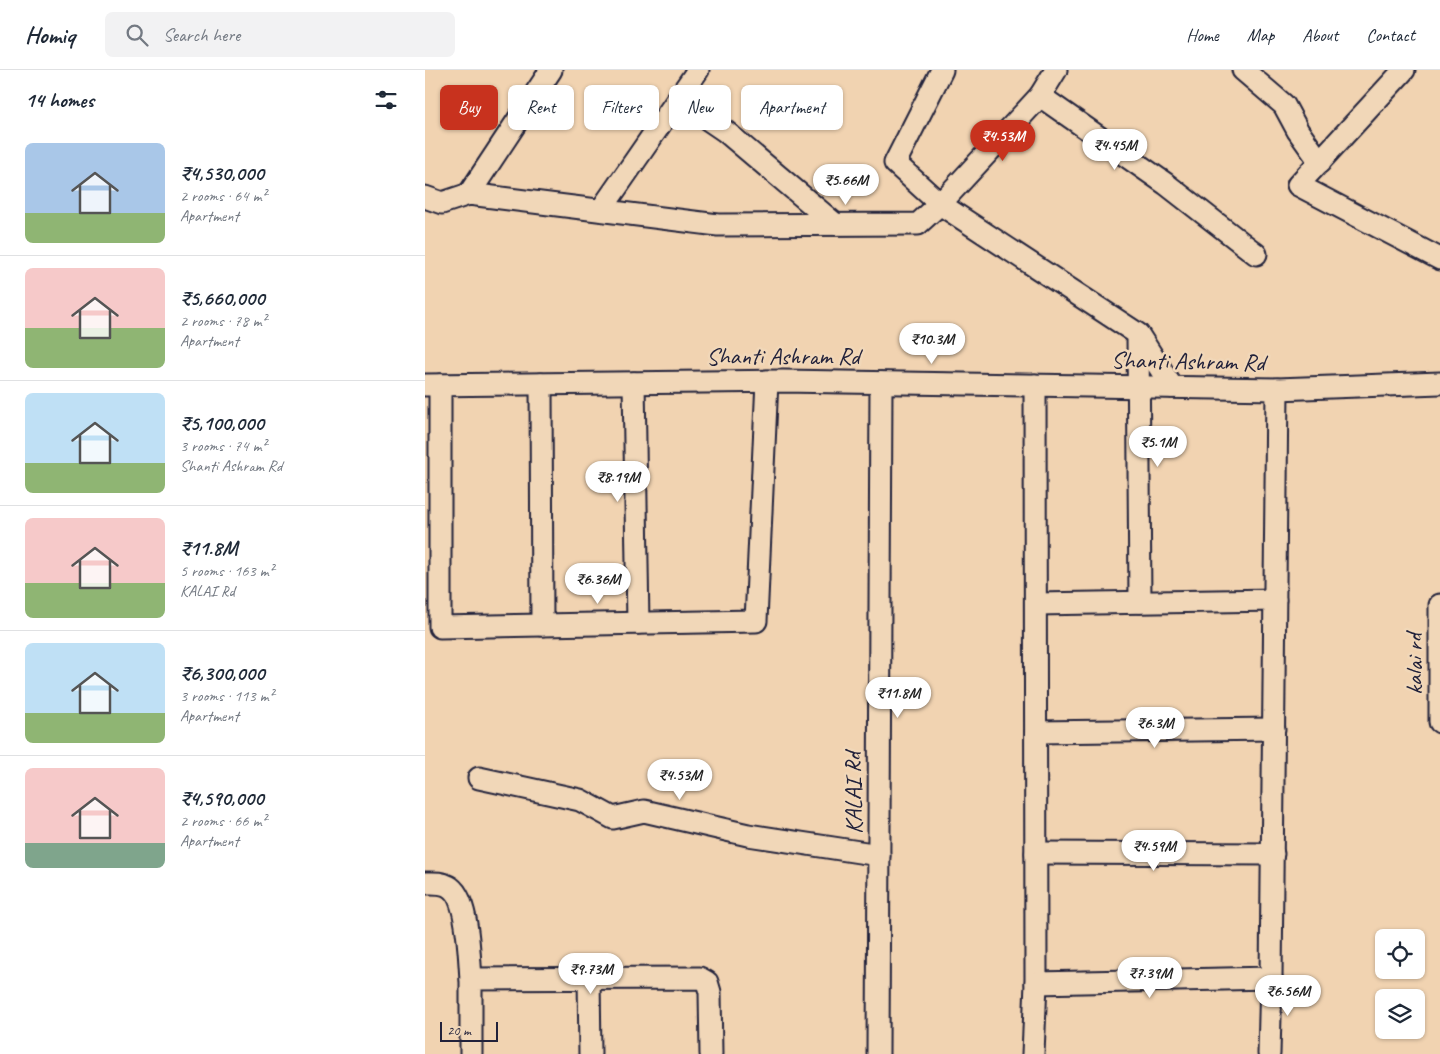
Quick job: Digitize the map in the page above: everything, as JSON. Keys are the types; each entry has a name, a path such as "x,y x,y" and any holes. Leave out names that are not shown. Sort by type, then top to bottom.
{"street":[{"path":"469,194 551,70"},
{"path":"688,85 698,70"},
{"path":"942,70 895,163 940,204 1138,334 1172,387"},
{"path":"425,197 441,203 469,194 718,225 918,224 940,204 1040,96 1056,70"},
{"path":"1243,70 1284,106 1320,162"},
{"path":"1404,70 1298,186 1440,259"},
{"path":"1040,96 1165,184 1256,254"},
{"path":"601,210 669,112"},
{"path":"724,130 835,224"},
{"path":"1138,334 1140,602"},
{"path":"432,385 439,627 757,621 767,382"},
{"name":"Shanti Ashram Rd","path":"432,385 767,382 1277,389 1440,383"},
{"path":"634,383 638,623"},
{"name":"KALAI Rd","path":"878,1054 881,383"},
{"path":"541,384 542,625"},
{"path":"1033,1054 1037,983 1035,385"},
{"path":"1269,1054 1273,854 1277,389"},
{"path":"1036,604 1275,600"},
{"name":"kalai rd","path":"1440,605 1440,722"},
{"path":"1036,732 1274,729"},
{"path":"479,778 580,800 613,818 644,811 748,835 879,855"},
{"path":"1036,853 1273,854"},
{"path":"425,883 439,883 450,886 458,896 463,907 471,979 471,1054"},
{"path":"589,977 589,1054"},
{"path":"471,979 700,978 707,982 710,992 711,1054"},
{"path":"1037,983 1271,978"}]}
